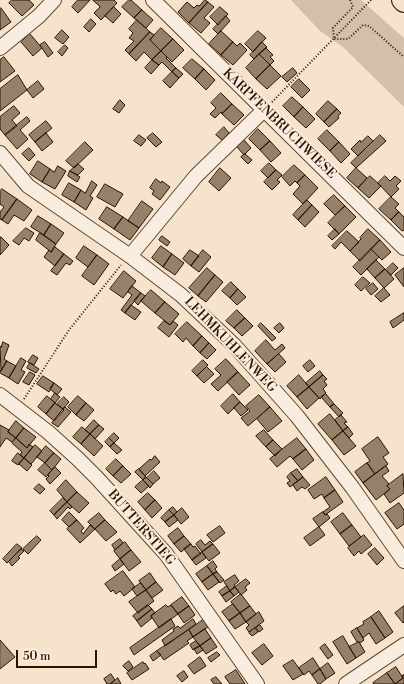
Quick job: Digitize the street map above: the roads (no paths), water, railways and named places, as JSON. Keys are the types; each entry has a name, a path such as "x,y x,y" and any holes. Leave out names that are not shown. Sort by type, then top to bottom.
{"street":[{"path":"0,48 39,16 54,0"},
{"name":"KARPFENBRUCHWIESE","path":"153,0 404,248"},
{"path":"130,256 196,176 264,110"},
{"name":"LEHMKUHLENWEG","path":"0,153 28,186 130,256 181,296 234,346 297,416 352,487 404,561"},
{"name":"BUTTERSTIEG","path":"0,395 48,432 78,459 166,554 258,684"},
{"path":"346,684 404,644"}]}
